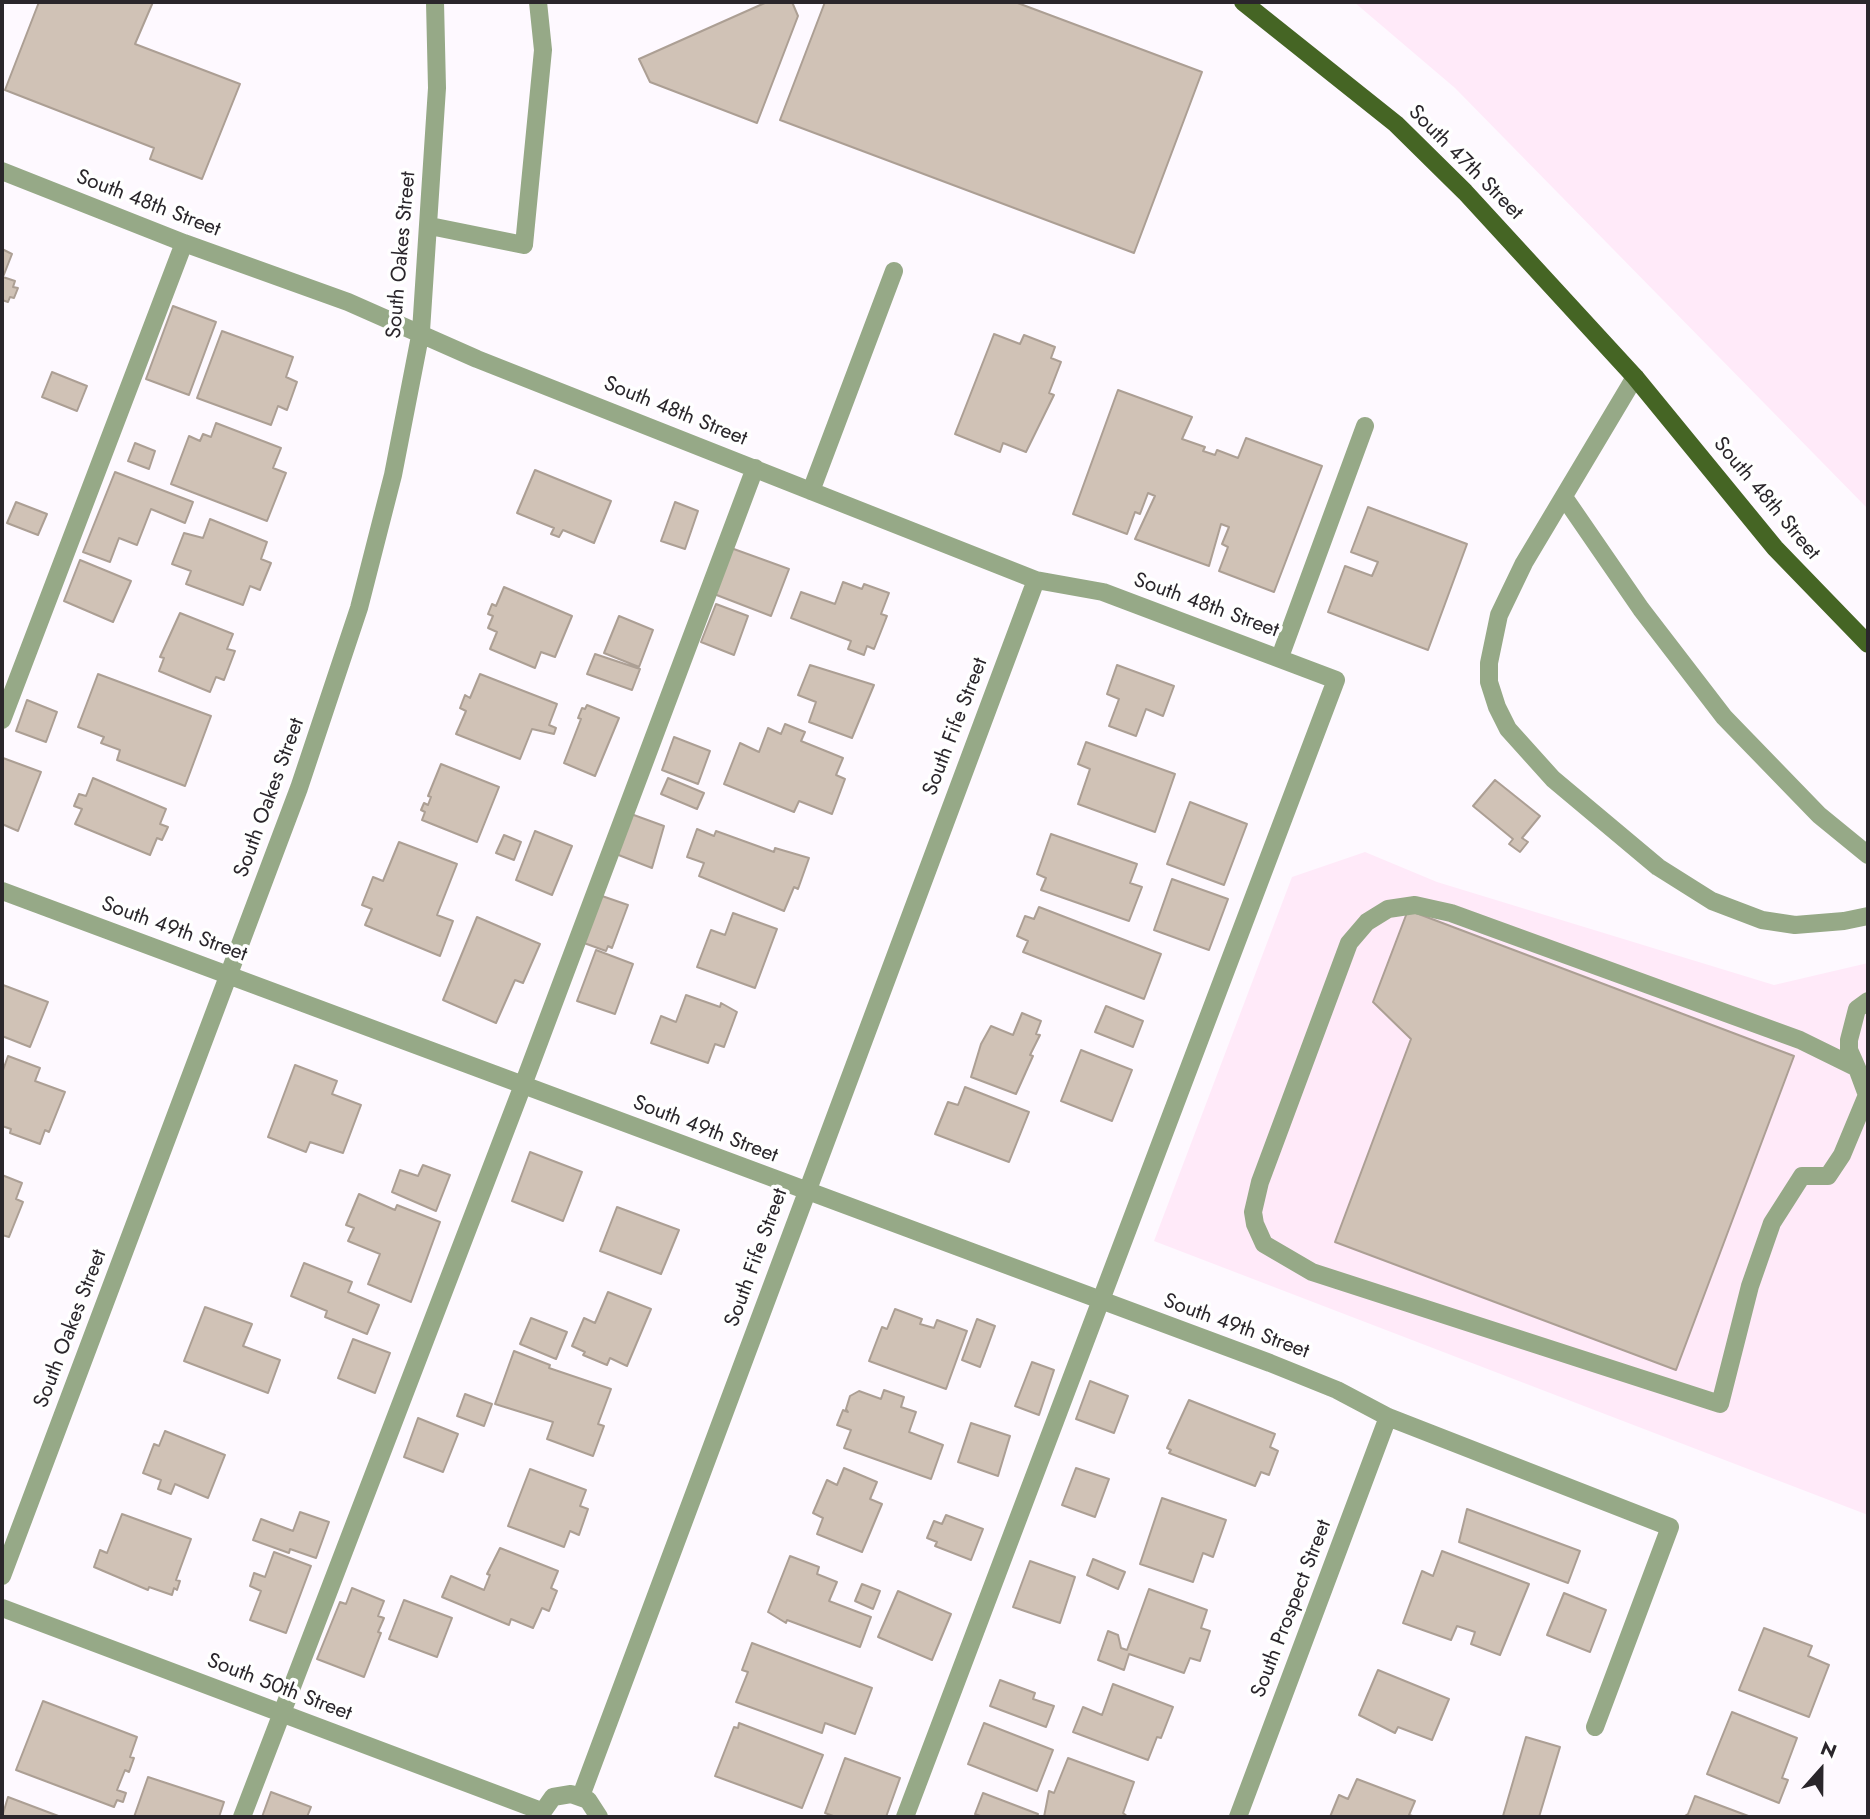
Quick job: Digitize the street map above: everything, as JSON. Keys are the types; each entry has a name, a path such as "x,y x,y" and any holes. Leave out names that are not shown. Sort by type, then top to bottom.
{"main road":[{"name":"South 47th Street","path":"1243,2 1396,124 1465,192 1635,377"},
{"name":"South 48th Street","path":"1635,377 1776,548 1868,644"}],"street":[{"name":"South Oakes Street","path":"2,1576 299,788 359,608 393,475 421,331 437,88 435,2"},
{"path":"430,226 524,244 543,50 538,2"},
{"name":"South 48th Street","path":"2,172 421,331 477,359 1036,580 1103,593 1336,680 1100,1301"},
{"path":"2,720 184,243"},
{"path":"811,491 894,271"},
{"path":"1635,377 1510,591 1492,639 1489,682 1508,729 1528,753 1581,803 1658,867 1712,901 1762,920 1795,925 1868,916"},
{"path":"1280,657 1365,426"},
{"path":"243,1817 755,468"},
{"path":"1564,497 1648,620 1724,717 1819,814 1868,855"},
{"name":"South Fife Street","path":"580,1796 1036,580"},
{"name":"South 49th Street","path":"2,891 1337,1390 1388,1417 1670,1527 1595,1727"},
{"path":"1857,1068 1800,1040 1451,913 1415,905 1388,909 1367,922 1349,943 1260,1182 1253,1212 1255,1224 1264,1244 1312,1272 1720,1404 1750,1286 1772,1223 1801,1176 1828,1176 1842,1155 1867,1095 1857,1068 1849,1050 1849,1040 1857,1009 1868,1000"},
{"path":"905,1817 1100,1301"},
{"name":"South Prospect Street","path":"1238,1817 1388,1417"},
{"name":"South 50th Street","path":"2,1608 540,1814"},
{"path":"540,1814 553,1797 562,1794 580,1796 595,1807 599,1817"}],"shaded area":[{"path":"1354,2 1868,2 1868,509 1455,88"},
{"path":"1365,852 1437,882 1774,985 1868,963 1868,1515 1154,1241 1292,877"}],"building":[{"path":"39,2 153,2 135,44 240,84 202,179 150,159 154,148 5,90"},
{"path":"767,2 792,2 798,16 757,123 650,82 639,59"},
{"path":"825,2 1015,2 1202,72 1134,253 780,120"},
{"path":"2,249 12,254 3,277 15,281 13,287 18,288 14,298 10,297 8,302 2,300"},
{"path":"173,306 216,322 189,395 146,379"},
{"path":"222,331 293,357 286,377 297,382 287,410 278,406 271,425 197,398"},
{"path":"994,334 1020,344 1024,335 1055,347 1051,358 1061,362 1049,393 1054,395 1026,452 1003,443 1000,452 955,434"},
{"path":"52,372 87,386 77,411 42,397"},
{"path":"1118,390 1192,417 1182,439 1205,447 1203,451 1215,455 1217,450 1238,458 1246,438 1322,466 1274,592 1219,571 1228,547 1222,544 1229,527 1221,524 1209,566 1135,539 1155,496 1148,493 1140,514 1135,512 1127,534 1073,514"},
{"path":"216,423 281,448 273,468 286,473 267,521 171,484 189,436 200,441 203,434 211,437"},
{"path":"135,443 155,451 149,469 128,461"},
{"path":"535,470 611,501 594,543 563,530 559,537 551,534 554,528 517,513"},
{"path":"115,472 193,502 185,523 151,509 137,545 119,538 110,562 83,552"},
{"path":"16,502 47,514 38,535 7,523"},
{"path":"675,502 698,511 685,549 661,541"},
{"path":"1368,507 1467,544 1428,650 1328,612 1345,566 1372,576 1378,562 1351,552"},
{"path":"210,519 267,542 261,559 271,563 260,590 250,586 243,605 186,584 191,571 172,564 184,533 203,538"},
{"path":"731,548 789,569 771,616 714,594"},
{"path":"80,560 131,581 113,622 64,601"},
{"path":"843,582 862,589 864,584 889,593 881,614 887,616 874,649 867,646 864,655 848,649 851,641 791,618 801,592 835,604"},
{"path":"504,587 572,616 555,657 541,652 535,668 490,649 497,632 488,628 493,616 488,614 492,604 496,606"},
{"path":"716,604 748,616 734,655 701,642"},
{"path":"180,613 233,634 227,649 235,651 224,680 216,677 210,692 159,671 164,658 160,657"},
{"path":"619,616 653,630 639,667 604,653"},
{"path":"595,654 640,669 632,690 587,674"},
{"path":"810,665 874,685 852,738 809,722 816,702 798,695"},
{"path":"1117,665 1174,686 1163,716 1146,709 1136,736 1109,726 1119,699 1107,694"},
{"path":"98,674 211,716 185,786 117,760 120,750 101,743 104,737 78,727"},
{"path":"480,674 557,704 549,725 556,728 554,734 532,729 520,759 456,734 466,711 460,708 465,695 470,698"},
{"path":"27,700 57,712 46,742 16,731"},
{"path":"587,705 619,718 595,776 564,763 581,719 578,718 582,708 585,709"},
{"path":"785,724 805,732 801,741 843,758 836,775 845,779 832,814 799,801 794,812 724,784 740,743 759,752 768,728 781,734"},
{"path":"674,737 710,751 698,784 662,770"},
{"path":"1086,742 1175,774 1155,832 1078,804 1090,769 1078,764"},
{"path":"3,758 41,772 18,831 2,824"},
{"path":"441,764 499,787 477,842 422,820 425,812 421,810 424,803 428,805 431,797 428,796"},
{"path":"93,778 166,809 160,824 168,827 162,840 157,838 150,855 75,824 82,809 74,806 79,794 86,796"},
{"path":"668,778 704,793 697,809 661,794"},
{"path":"1495,780 1540,816 1522,838 1528,842 1520,852 1509,844 1513,839 1473,806"},
{"path":"1190,802 1247,824 1224,885 1167,864"},
{"path":"631,814 664,826 652,868 616,854"},
{"path":"697,829 714,836 716,831 774,852 775,848 809,858 798,889 794,887 784,911 699,876 704,863 687,857"},
{"path":"535,831 572,846 552,895 516,880"},
{"path":"1051,834 1137,864 1130,883 1142,887 1129,921 1041,890 1046,878 1037,874"},
{"path":"504,835 521,842 514,860 496,853"},
{"path":"399,842 457,864 437,915 453,921 440,956 365,925 372,909 362,905 373,877 383,881"},
{"path":"1172,879 1228,899 1209,950 1154,930"},
{"path":"602,896 628,905 612,948 608,946 606,951 584,943"},
{"path":"1039,907 1161,954 1144,999 1023,952 1028,941 1017,936 1025,916 1034,919"},
{"path":"1408,910 1794,1056 1676,1370 1335,1242 1411,1039 1373,1002"},
{"path":"733,913 777,929 755,988 697,967 711,930 725,935"},
{"path":"477,917 540,944 523,983 515,980 496,1023 443,1000"},
{"path":"596,950 633,964 615,1014 577,1001"},
{"path":"3,985 48,1002 30,1047 2,1036"},
{"path":"686,995 720,1007 721,1003 737,1012 724,1047 715,1044 708,1063 651,1043 661,1016 676,1022"},
{"path":"1106,1006 1143,1021 1133,1047 1095,1032"},
{"path":"1022,1013 1041,1021 1036,1034 1040,1035 1016,1094 971,1077 981,1044 991,1026 1013,1035"},
{"path":"1081,1050 1132,1070 1112,1121 1061,1101"},
{"path":"8,1056 40,1068 35,1081 65,1092 49,1132 45,1130 40,1144 10,1133 11,1129 2,1126 2,1073"},
{"path":"295,1065 337,1081 332,1094 361,1105 343,1153 310,1142 306,1152 268,1137"},
{"path":"965,1087 1029,1112 1009,1162 935,1134 948,1102 958,1105"},
{"path":"530,1152 582,1172 563,1221 512,1201"},
{"path":"423,1165 450,1175 436,1211 392,1192 400,1170 418,1176"},
{"path":"2,1175 22,1183 16,1199 23,1202 9,1237 2,1235"},
{"path":"359,1194 395,1210 397,1205 440,1222 411,1302 368,1284 380,1254 348,1241 354,1228 346,1225"},
{"path":"617,1207 679,1230 661,1274 600,1251"},
{"path":"304,1263 352,1282 348,1292 379,1305 367,1334 325,1317 327,1311 291,1296"},
{"path":"608,1292 651,1309 627,1366 610,1358 607,1365 583,1355 585,1352 572,1346 584,1318 595,1323"},
{"path":"205,1307 252,1324 243,1346 280,1360 268,1393 184,1361"},
{"path":"895,1309 922,1319 920,1324 934,1328 937,1320 967,1331 946,1389 869,1361 882,1327 887,1329"},
{"path":"531,1318 567,1332 556,1359 520,1344"},
{"path":"977,1319 995,1326 980,1367 962,1360"},
{"path":"353,1339 390,1353 375,1393 338,1378"},
{"path":"514,1351 550,1365 549,1368 611,1389 598,1424 604,1426 593,1456 547,1439 553,1422 495,1404"},
{"path":"1032,1362 1054,1370 1039,1415 1015,1406"},
{"path":"1090,1381 1128,1396 1114,1433 1076,1419"},
{"path":"884,1390 904,1397 901,1407 916,1412 909,1432 943,1445 931,1479 844,1448 851,1430 837,1425 843,1410 848,1412 846,1409 850,1396 859,1391 881,1399"},
{"path":"465,1394 492,1404 484,1426 457,1416"},
{"path":"1189,1400 1275,1434 1270,1447 1278,1451 1269,1475 1261,1472 1255,1486 1169,1453 1171,1450 1167,1448"},
{"path":"418,1418 458,1434 443,1472 404,1457"},
{"path":"971,1423 1010,1436 998,1476 958,1462"},
{"path":"165,1431 225,1455 208,1498 175,1484 171,1494 158,1489 161,1480 143,1473 154,1444 159,1446"},
{"path":"844,1468 877,1482 870,1499 882,1504 862,1552 817,1534 823,1518 813,1513 827,1480 837,1485"},
{"path":"1076,1468 1109,1479 1095,1517 1062,1505"},
{"path":"530,1469 586,1490 580,1506 588,1509 579,1535 570,1531 564,1547 508,1526"},
{"path":"1162,1498 1226,1520 1213,1557 1203,1553 1193,1582 1140,1564"},
{"path":"1467,1509 1580,1551 1568,1583 1459,1542"},
{"path":"300,1512 329,1522 316,1558 290,1549 289,1553 253,1540 261,1519 293,1531"},
{"path":"122,1514 191,1539 176,1580 180,1581 177,1590 174,1588 172,1595 149,1587 148,1590 94,1567 100,1550 107,1553"},
{"path":"946,1515 983,1529 971,1560 935,1546 937,1542 927,1538 934,1521 942,1524"},
{"path":"500,1548 558,1571 551,1588 557,1591 549,1611 542,1608 533,1628 511,1619 509,1625 442,1597 451,1576 484,1590 490,1575 487,1574"},
{"path":"1442,1551 1529,1584 1500,1655 1471,1644 1475,1632 1457,1626 1451,1640 1403,1623 1422,1571 1433,1576"},
{"path":"274,1552 311,1566 286,1633 250,1620 261,1591 250,1586 254,1573 265,1577"},
{"path":"790,1556 819,1567 817,1574 837,1582 829,1601 871,1617 860,1647 787,1620 786,1623 768,1612"},
{"path":"1093,1559 1125,1572 1118,1589 1087,1575"},
{"path":"1030,1561 1075,1577 1060,1623 1013,1607"},
{"path":"862,1584 880,1591 873,1609 855,1601"},
{"path":"352,1588 384,1601 378,1616 384,1618 378,1632 381,1633 364,1677 317,1659 340,1602 346,1604"},
{"path":"1149,1589 1207,1610 1201,1628 1210,1631 1200,1661 1190,1658 1184,1673 1129,1654 1124,1670 1098,1660 1108,1631 1118,1635 1121,1648 1127,1650"},
{"path":"898,1591 951,1614 932,1660 878,1637"},
{"path":"1564,1593 1606,1610 1590,1652 1547,1635"},
{"path":"404,1600 452,1618 437,1657 389,1639"},
{"path":"1764,1628 1812,1646 1808,1656 1829,1665 1809,1717 1739,1690"},
{"path":"752,1643 872,1688 855,1734 825,1723 822,1733 736,1702 748,1672 742,1670"},
{"path":"1378,1670 1449,1699 1432,1740 1398,1727 1395,1733 1359,1715"},
{"path":"1000,1680 1035,1693 1033,1699 1054,1706 1046,1727 990,1706"},
{"path":"1113,1684 1173,1707 1161,1738 1157,1737 1148,1760 1073,1732 1083,1707 1102,1715"},
{"path":"43,1701 137,1737 130,1757 134,1758 129,1772 125,1770 117,1790 126,1793 123,1802 117,1800 114,1807 16,1770"},
{"path":"1732,1712 1797,1738 1782,1778 1788,1780 1779,1803 1707,1774"},
{"path":"739,1723 823,1755 802,1808 715,1776 734,1727 738,1728"},
{"path":"984,1723 1053,1750 1037,1791 968,1764"},
{"path":"1526,1737 1560,1747 1539,1817 1503,1816"},
{"path":"845,1758 900,1778 886,1817 836,1817 825,1813"},
{"path":"1068,1758 1134,1782 1123,1813 1128,1817 1044,1817 1049,1791 1054,1793"},
{"path":"148,1777 224,1802 219,1817 134,1817"},
{"path":"1357,1779 1415,1801 1409,1815 1416,1817 1330,1817 1339,1795 1348,1799"},
{"path":"271,1792 311,1807 307,1817 262,1817"},
{"path":"983,1793 1038,1814 1037,1817 983,1817 975,1814"},
{"path":"1695,1796 1751,1817 1683,1817 1688,1814"},
{"path":"8,1797 61,1817 2,1817"}]}
